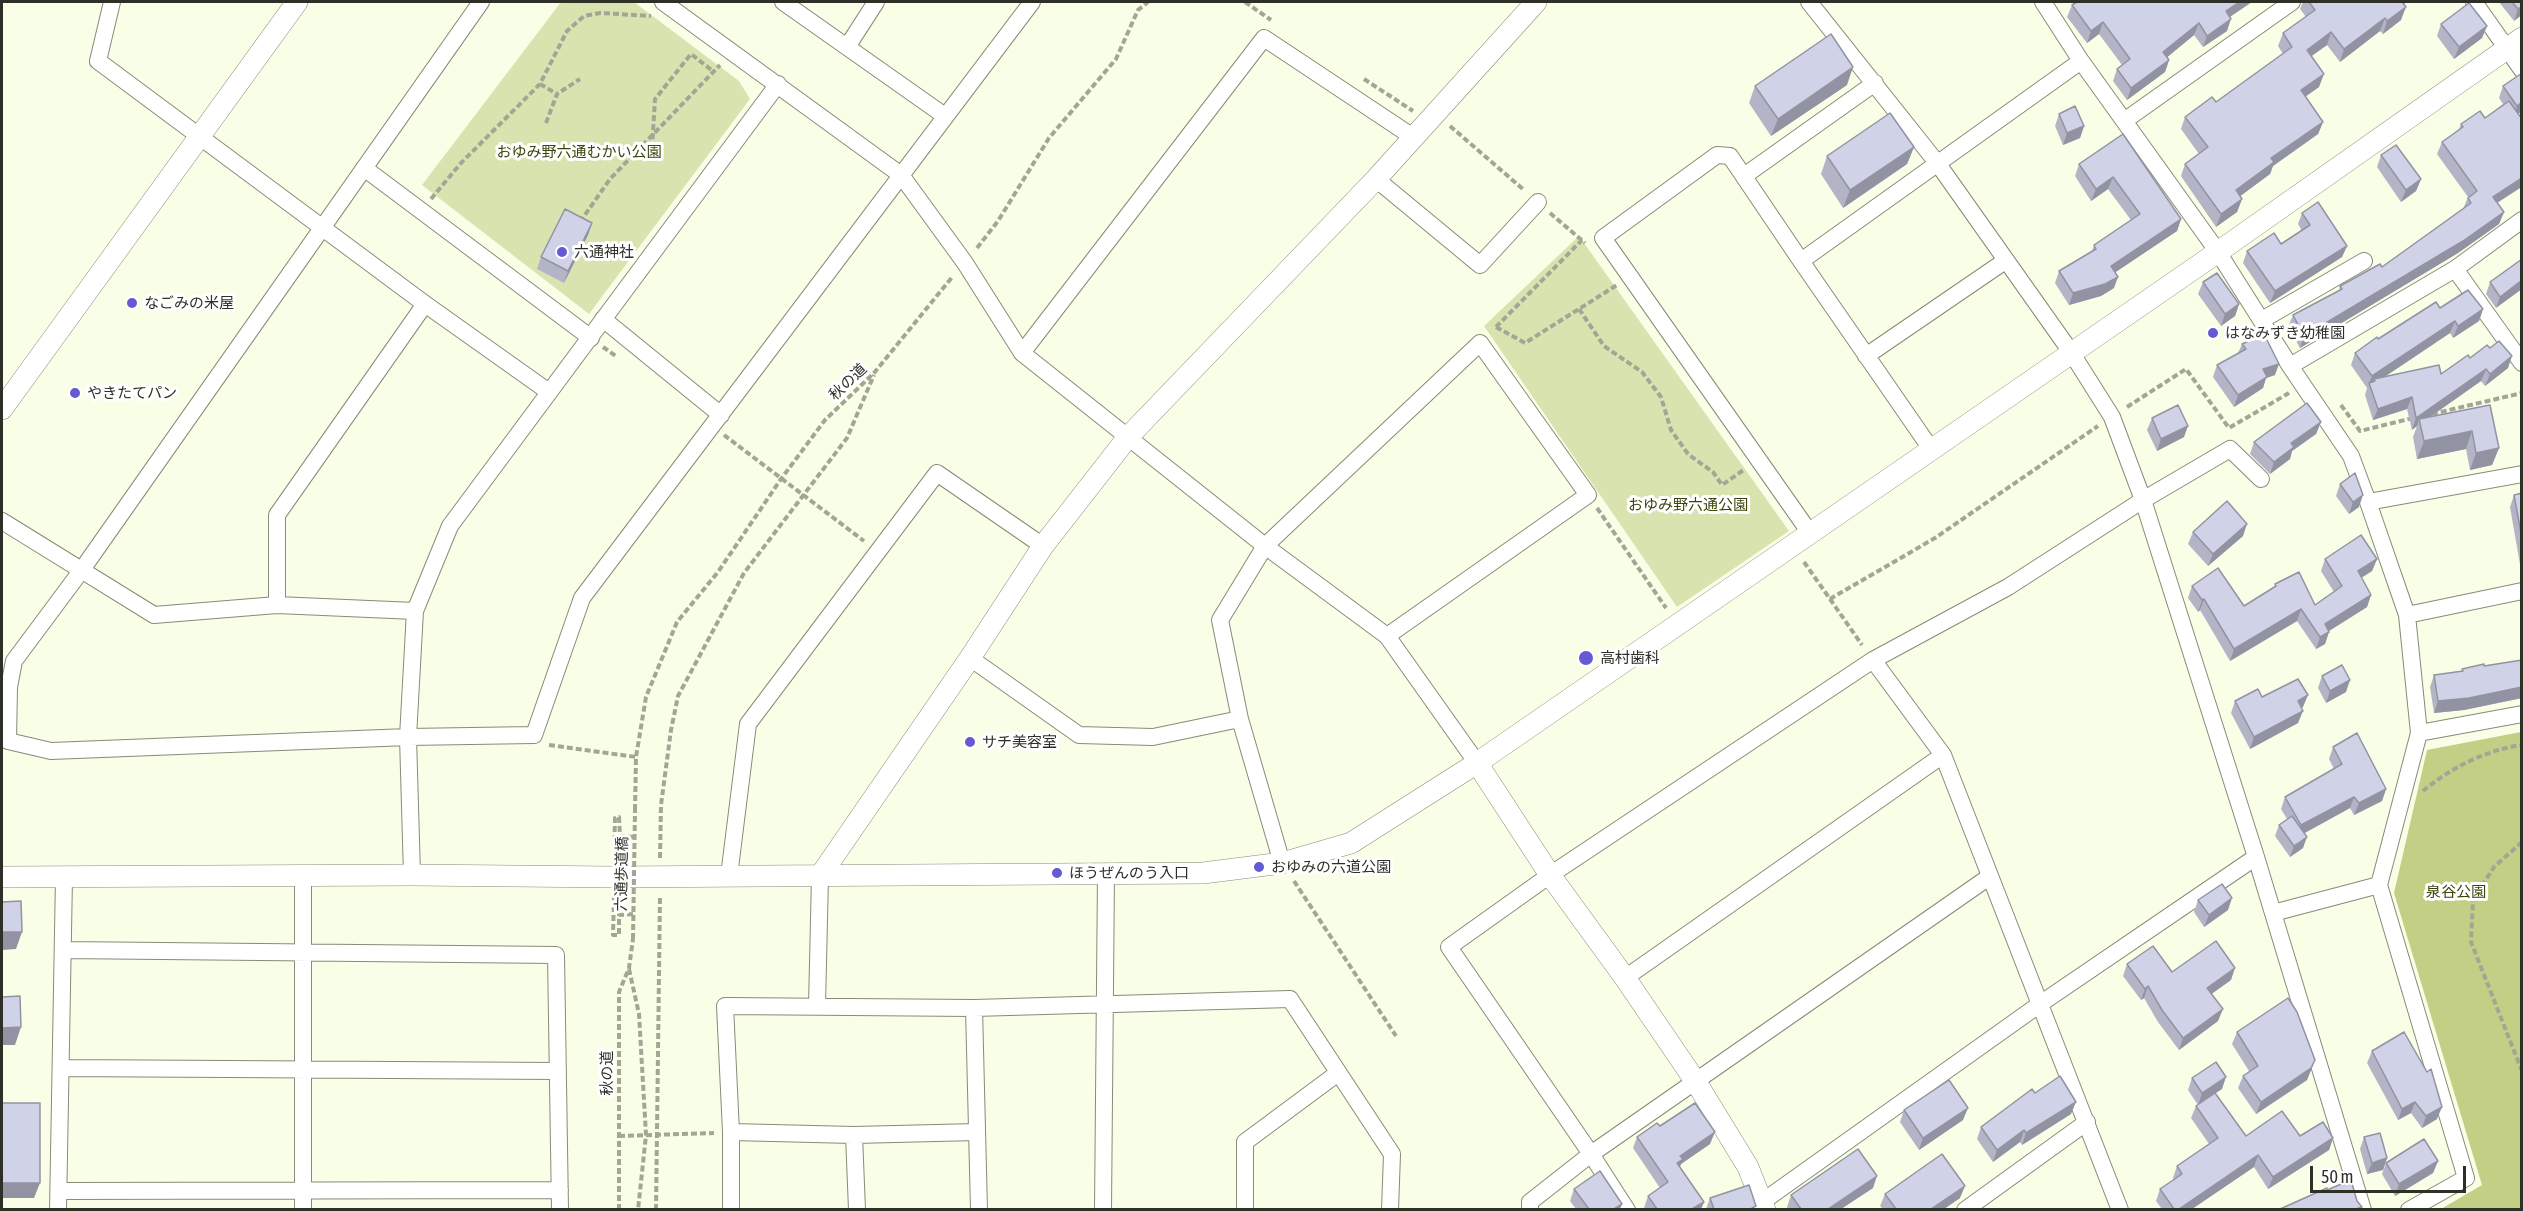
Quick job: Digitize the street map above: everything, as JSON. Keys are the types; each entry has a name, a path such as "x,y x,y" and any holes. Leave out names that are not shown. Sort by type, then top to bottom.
{"street":[{"path":"112,2 98,61 425,304 549,392"},
{"path":"2,409 199,134 297,2"},
{"path":"481,2 81,571 14,661 9,687 8,741 51,751 408,737 534,735 582,598 1032,2"},
{"path":"783,2 945,116"},
{"path":"847,46 876,2"},
{"path":"817,1006 820,876 970,658 1043,546 1128,437 1376,179 1536,2"},
{"path":"1809,2 1938,164 2071,352 2112,417 2143,500 2256,857 2363,1209"},
{"path":"2043,2 2081,61 2218,252 2290,366 2351,456 2407,615 2419,733 2379,885 2466,1178 2409,1209"},
{"path":"2124,121 2292,2"},
{"path":"2474,2 2514,43 2522,70"},
{"path":"660,5 734,51 901,175 965,263 1022,353 1264,546 1387,636 1477,763 1550,875 1625,978 1696,1082 1748,1167 1763,1206 2040,1004 2256,857"},
{"path":"1022,353 1264,38 1413,137"},
{"path":"2,877 412,875 660,877 1203,873 1282,863 1351,843 1477,763 1793,546 2218,252 2514,43"},
{"path":"1802,261 2081,61"},
{"path":"412,875 408,737 415,611 450,526 778,84"},
{"path":"1744,176 1875,84"},
{"path":"1810,533 1603,238 1718,155 1730,156 1931,449"},
{"path":"364,168 591,338"},
{"path":"1376,179 1480,265 1538,202"},
{"path":"2290,366 2455,269 2522,220"},
{"path":"1866,356 2006,261"},
{"path":"2262,320 2364,261"},
{"path":"2455,269 2522,363"},
{"path":"276,606 277,514 425,304"},
{"path":"603,319 717,420"},
{"path":"1282,863 1240,719 1220,620 1264,546 1480,343 1588,495 1387,636"},
{"path":"1627,1209 1449,948 1550,875 1873,660 2008,587 2143,500 2230,449 2261,479"},
{"path":"729,876 748,724 937,473 1043,546"},
{"path":"2368,502 2522,474"},
{"path":"2,521 154,615 276,606 415,611"},
{"path":"2407,615 2522,591"},
{"path":"970,658 1079,735 1153,737 1240,719"},
{"path":"1873,660 1943,755 2120,1209"},
{"path":"2419,733 2522,714"},
{"path":"1625,978 1943,755"},
{"path":"1103,1209 1107,873"},
{"path":"303,876 303,1209"},
{"path":"58,1209 64,877"},
{"path":"1530,1209 1530,1202 1591,1154 1989,877"},
{"path":"2273,914 2379,885"},
{"path":"63,950 556,955 560,1209"},
{"path":"731,1209 731,1132 726,1006 974,1008 1290,999 1392,1154 1390,1209"},
{"path":"974,1008 979,1209"},
{"path":"61,1068 558,1071"},
{"path":"1245,1209 1245,1142 1338,1073"},
{"path":"1965,1209 2087,1122"},
{"path":"731,1132 854,1135 977,1132"},
{"path":"854,1135 857,1209"},
{"path":"59,1191 560,1190"}],"path":[{"name":"秋の道","path":"635,810 636,757 646,697 677,622 718,572 781,479 825,420 874,373 998,221 1049,138 1116,59 1138,10 1148,2"},
{"path":"421,211 461,162 540,84 567,32 584,16 600,13 652,16 660,5"},
{"path":"579,223 610,179 734,51"},
{"path":"652,148 655,99 691,54 714,72"},
{"path":"546,123 557,94 580,79"},
{"path":"540,84 557,94"},
{"path":"1436,113 1589,247 1603,238"},
{"path":"1480,343 1582,240"},
{"path":"1496,327 1525,343 1630,277"},
{"path":"1579,309 1605,346 1642,372 1661,398 1671,430 1688,454 1713,472 1722,485 1759,460"},
{"path":"591,338 619,358"},
{"path":"1830,599 1935,538 2186,369 2229,428 2304,384"},
{"path":"656,1209 661,806 678,696 744,573 847,438 874,373"},
{"path":"2429,414 2522,393"},
{"path":"2339,402 2360,431 2418,417"},
{"path":"717,420 781,479 877,550"},
{"path":"1588,495 1678,625"},
{"path":"1793,546 1873,660"},
{"path":"534,735 543,744 636,757"},
{"path":"2399,812 2436,780 2469,761 2522,745"},
{"name":"六通歩道橋","path":"633,939 635,810"},
{"path":"633,914 619,915 619,934 614,935 615,818 619,817 620,836 635,837"},
{"path":"2522,842 2494,867 2473,900 2471,942 2522,1071"},
{"path":"1282,863 1396,1036"},
{"name":"秋の道","path":"619,1209 619,992 629,968 633,939"},
{"path":"629,968 639,1014 646,1136 638,1209"},
{"path":"619,1136 731,1132"}],"green space":[{"name":"おゆみ野六通むかい公園","path":"561,2 634,2 739,81 750,99 589,314 422,185"},
{"name":"おゆみ野六通公園","path":"1579,236 1789,531 1677,607 1484,326"},
{"name":"泉谷公園","path":"2521,732 2521,1209 2441,1209 2482,1185 2394,893 2427,750"}],"building":[{"path":"2077,2 2239,2 2226,11 2231,19 2207,36 2199,23 2163,52 2169,60 2131,88 2117,69 2130,59 2103,22 2091,31 2072,5"},
{"path":"2309,2 2402,2 2406,7 2387,21 2385,18 2344,49 2331,32 2307,50 2324,74 2301,90 2323,122 2271,158 2274,162 2236,190 2242,199 2221,214 2185,164 2208,147 2185,117 2212,97 2216,102 2292,47 2283,33 2315,10"},
{"path":"2512,2 2522,2 2522,6 2518,9"},
{"path":"2469,3 2487,26 2459,47 2441,24"},
{"path":"1831,34 1853,67 1778,119 1755,86"},
{"path":"2522,73 2522,102 2517,106 2503,86"},
{"path":"2509,101 2522,119 2522,178 2493,197 2504,212 2463,241 2304,336 2293,315 2342,289 2340,286 2380,264 2382,267 2471,203 2468,198 2477,191 2442,142 2463,127 2461,124 2480,111 2485,118"},
{"path":"2075,106 2084,126 2067,133 2059,114"},
{"path":"1890,113 1914,147 1850,190 1827,156"},
{"path":"2123,134 2181,219 2111,266 2118,277 2105,284 2073,293 2059,271 2096,249 2094,245 2140,214 2113,177 2096,189 2079,164"},
{"path":"2396,145 2421,179 2406,190 2381,155"},
{"path":"2318,202 2347,246 2275,291 2247,251 2274,233 2281,244 2310,225 2302,213"},
{"name":"六通神社","path":"565,209 592,223 568,271 541,257"},
{"path":"2522,259 2522,280 2500,297 2490,282"},
{"path":"2217,273 2239,304 2225,314 2203,282"},
{"path":"2468,290 2483,309 2458,326 2455,321 2372,376 2355,353 2377,337 2378,339 2436,302 2440,308"},
{"path":"2264,334 2279,364 2263,369 2267,377 2238,395 2217,365 2246,349 2242,344"},
{"path":"2499,341 2512,356 2490,374 2486,369 2416,418 2412,397 2378,409 2369,383 2375,381 2374,379 2439,365 2441,374 2468,355 2470,358 2487,345 2490,348"},
{"path":"2307,403 2321,422 2291,443 2294,447 2274,462 2254,442"},
{"path":"2178,405 2188,426 2161,439 2152,418"},
{"path":"2490,405 2499,448 2476,453 2472,431 2424,441 2419,419"},
{"path":"2355,473 2363,495 2353,502 2340,484"},
{"path":"2522,493 2522,539 2514,495"},
{"path":"2227,501 2247,524 2213,554 2193,532"},
{"path":"2361,535 2377,559 2358,571 2371,595 2325,624 2329,632 2320,637 2301,609 2234,649 2204,599 2202,600 2192,586 2218,568 2244,606 2276,586 2275,584 2299,572 2315,605 2342,586 2325,559"},
{"path":"2522,660 2522,687 2469,698 2438,701 2434,675 2463,671 2462,669 2484,664 2484,666"},
{"path":"2342,665 2350,680 2330,691 2322,676"},
{"path":"2298,679 2308,695 2298,701 2303,711 2254,737 2235,701 2258,689 2262,697"},
{"path":"2357,733 2386,789 2359,803 2354,797 2301,825 2285,797 2342,764 2333,747"},
{"path":"2292,816 2307,837 2294,846 2279,825"},
{"path":"2222,884 2232,898 2209,915 2198,900"},
{"path":"21,901 22,932 2,932 2,902"},
{"path":"2216,941 2235,968 2207,988 2223,1009 2183,1038 2148,986 2145,989 2127,964 2153,946 2172,972"},
{"path":"20,996 21,1027 2,1028 2,997"},
{"path":"2288,998 2297,1012 2315,1060 2311,1068 2261,1102 2243,1076 2258,1066 2237,1032"},
{"path":"2404,1032 2427,1072 2431,1069 2442,1107 2426,1116 2415,1102 2402,1109 2372,1051"},
{"path":"2216,1062 2226,1077 2202,1093 2192,1078"},
{"path":"2060,1076 2076,1102 2026,1133 2024,1130 1997,1150 1981,1127 2032,1089 2035,1093"},
{"path":"1949,1080 1968,1108 1923,1138 1904,1110"},
{"path":"2215,1093 2246,1136 2282,1111 2300,1136 2323,1122 2333,1138 2273,1177 2258,1155 2179,1209 2174,1209 2160,1189 2182,1174 2177,1166 2218,1138 2196,1106"},
{"path":"2,1103 40,1103 40,1183 2,1183"},
{"path":"1695,1103 1715,1132 1680,1156 1683,1159 1677,1163 1704,1202 1692,1209 1657,1209 1648,1196 1668,1182 1637,1137 1657,1123 1660,1126"},
{"path":"2380,1133 2387,1158 2372,1163 2364,1137"},
{"path":"2424,1139 2438,1161 2399,1184 2386,1163"},
{"path":"1858,1149 1877,1176 1828,1209 1801,1209 1791,1195"},
{"path":"1942,1154 1965,1186 1931,1209 1896,1209 1885,1194"},
{"path":"1600,1171 1622,1204 1614,1209 1589,1209 1574,1189"},
{"path":"2351,1180 2357,1201 2362,1207 2356,1209 2280,1209 2327,1188 2327,1190"},
{"path":"1749,1185 1756,1206 1753,1209 1714,1209 1710,1198"}],"place":[{"name":"六通神社","path":"562,252"},
{"name":"なごみの米屋","path":"132,303"},
{"name":"はなみずき幼稚園","path":"2213,333"},
{"name":"やきたてパン","path":"75,393"},
{"name":"高村歯科","path":"1586,658"},
{"name":"サチ美容室","path":"970,742"},
{"name":"おゆみの六道公園","path":"1259,867"},
{"name":"ほうぜんのう入口","path":"1057,873"}]}
